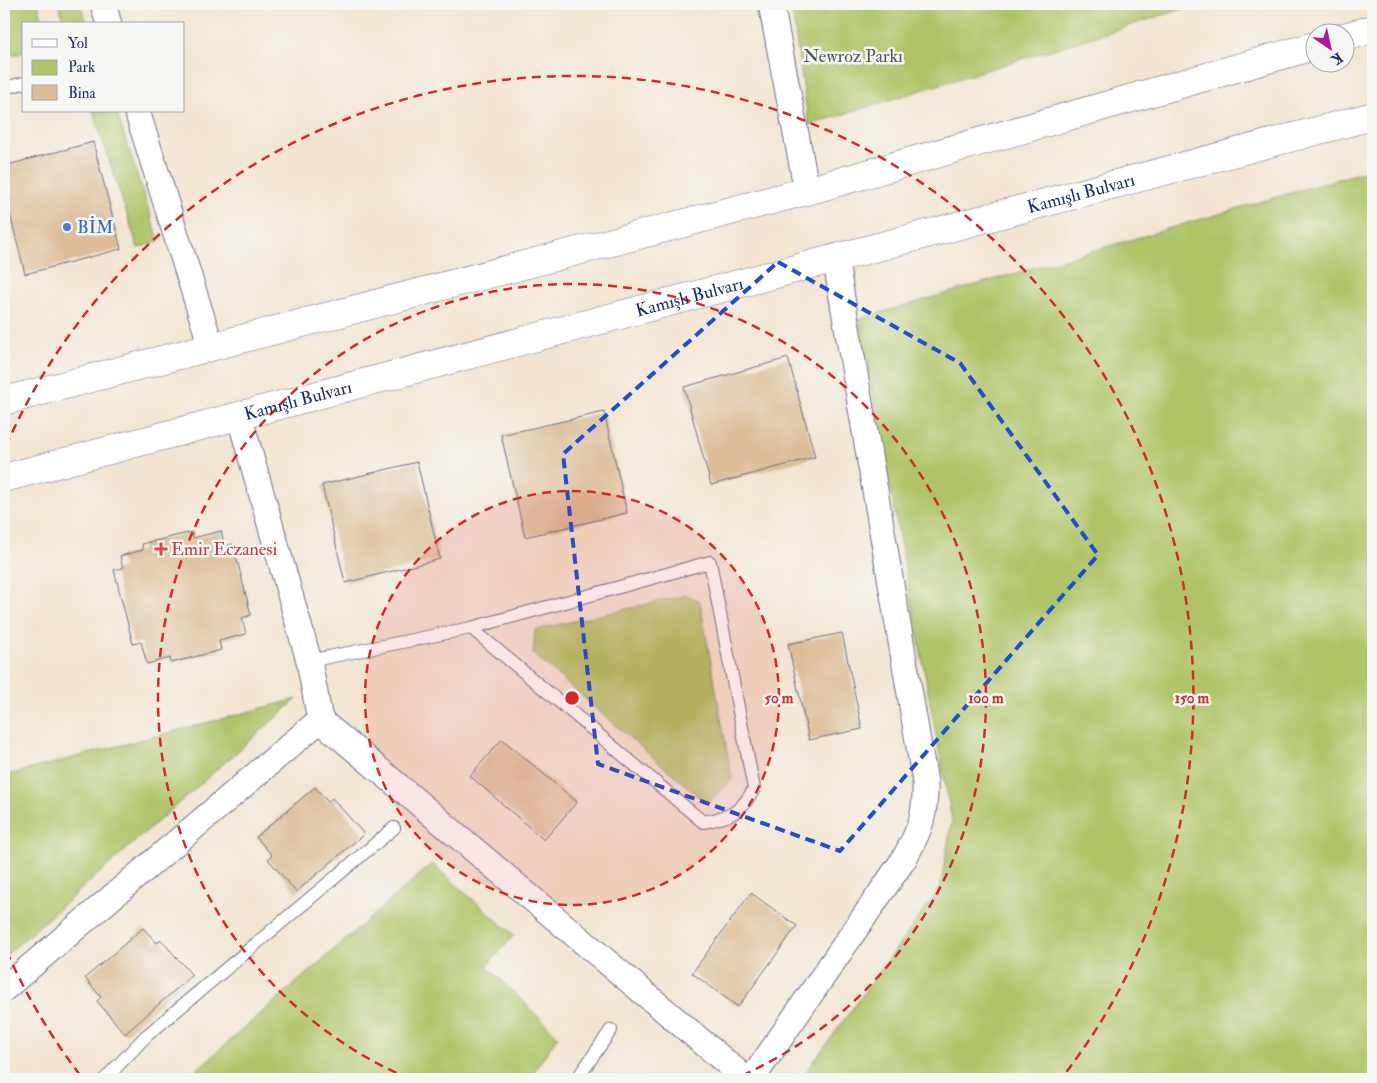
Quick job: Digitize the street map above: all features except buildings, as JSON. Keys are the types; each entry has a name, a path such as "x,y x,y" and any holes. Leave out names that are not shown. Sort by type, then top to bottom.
{"highway":[{"path":"1354,34 1373,29"},
{"path":"4,401 807,191 1304,49"},
{"name":"Kamışlı Bulvarı","path":"4,478 835,256 1373,116"}],"street":[{"path":"102,4 108,22"},
{"path":"771,4 807,191"},
{"path":"137,112 211,346"},
{"path":"752,1079 904,859 915,838 926,809 925,782 835,256"},
{"path":"238,415 309,661 320,720 746,1079"},
{"path":"4,990 320,720"}],"lane":[{"path":"4,88 22,84"},
{"path":"309,661 472,628 710,562 754,789 744,806 726,818 703,822 472,628"},
{"path":"105,1079 146,1036 394,828"},
{"path":"577,1079 611,1030"}],"highlighted area":[{"path":"778,262 960,363 1098,555 840,851 598,764 563,454"}],"green space":[{"path":"4,4 38,4 43,22 22,22 22,53 4,58"},
{"path":"58,4 80,4 86,22 64,22"},
{"name":"Newroz Parkı","path":"791,4 1199,4 809,125"},
{"path":"93,112 116,112 159,241 138,248"},
{"path":"1373,169 1373,1074 1368,1079 801,1079 940,889 952,820 859,319"},
{"path":"687,595 700,602 732,779 707,804 533,654 535,630"},
{"path":"297,699 4,957 4,776"},
{"path":"432,864 514,935 487,966 558,1036 529,1079 186,1079"}],"place":[{"name":"BİM","path":"67,227"},
{"name":"Emir Eczanesi","path":"161,549"}]}
